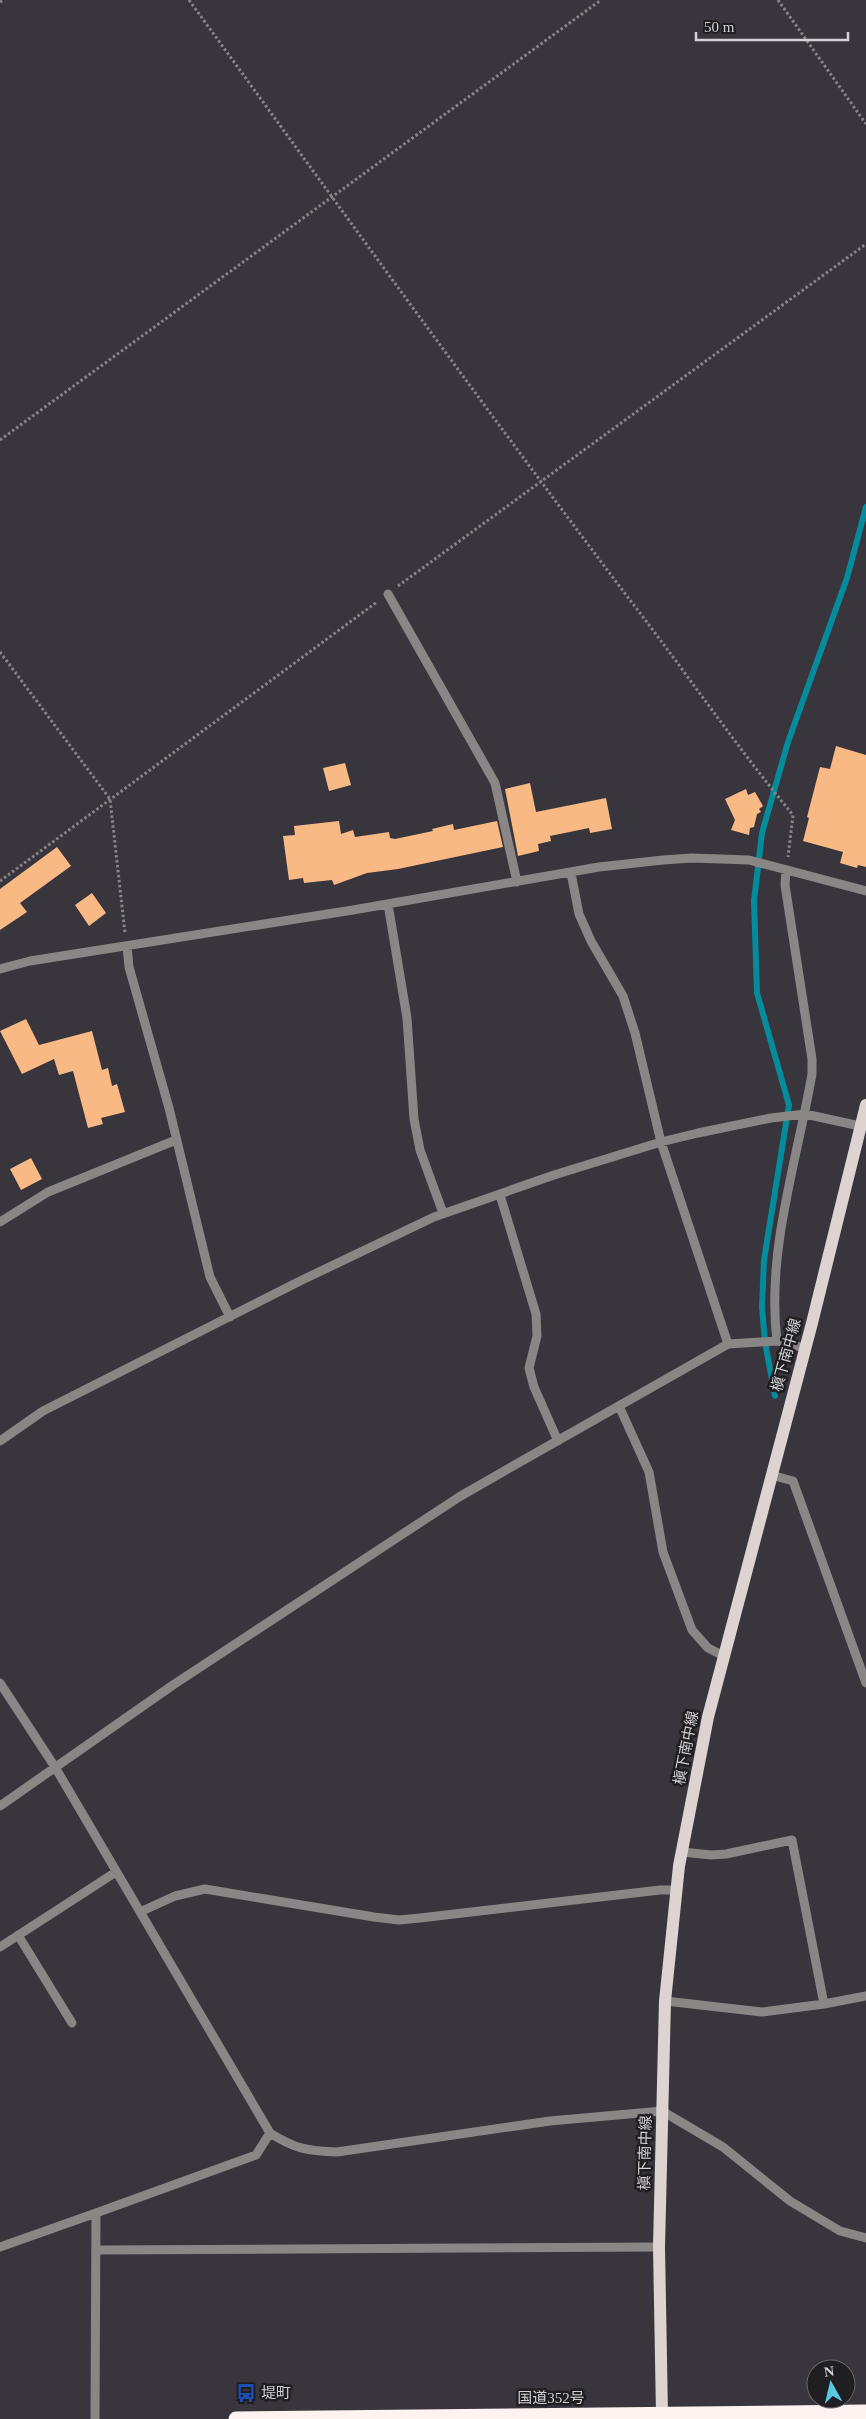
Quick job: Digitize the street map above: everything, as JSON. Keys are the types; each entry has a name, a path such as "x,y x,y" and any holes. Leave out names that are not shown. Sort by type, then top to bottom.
{"highway":[{"name":"国道352号","path":"236,2419 404,2416 662,2417 866,2412"}],"main road":[{"name":"槇下南中線","path":"662,2417 659,2247 665,2001 682,1852 708,1717 805,1348 866,1105"}],"street":[{"path":"388,594 495,783 517,882"},
{"path":"0,969 30,961 388,904 599,867 692,858 748,860 866,892"},
{"path":"777,1341 775,1320 779,1241 812,1074 812,1059 785,885 786,870"},
{"path":"571,873 579,914 590,942 623,996 635,1032 661,1142 728,1344"},
{"path":"388,904 407,1018 414,1119 420,1150 444,1213"},
{"path":"127,946 129,967 176,1140 210,1277 230,1317"},
{"path":"0,1441 44,1411 300,1281 444,1213 554,1175 661,1142 771,1118 805,1114 860,1126"},
{"path":"0,1222 48,1192 176,1140"},
{"path":"500,1194 536,1314 537,1336 529,1368 534,1387 558,1441"},
{"path":"0,1806 180,1680 451,1503 619,1406 728,1344 777,1341 805,1348"},
{"path":"619,1406 649,1472 662,1552 692,1630 708,1648 724,1656"},
{"path":"771,1475 794,1481 866,1683"},
{"path":"0,1683 55,1766 270,2133 288,2145 302,2150 337,2152 550,2121 662,2111 723,2147 796,2205 840,2231 866,2238"},
{"path":"682,1852 710,1855 726,1854 792,1840 824,2004"},
{"path":"0,1946 116,1872"},
{"path":"140,1912 175,1896 205,1889 399,1920 660,1890 677,1890"},
{"path":"18,1935 72,2022"},
{"path":"665,2001 762,2012 824,2004 866,1996"},
{"path":"0,2247 256,2155 270,2133"},
{"path":"94,2419 98,2250 96,2213"},
{"path":"98,2250 659,2247"}],"path":[{"path":"189,0 542,483 682,668 760,775 793,815 786,870"},
{"path":"0,440 601,0"},
{"path":"778,0 866,124"},
{"path":"0,881 866,244"},
{"path":"0,652 110,799 127,946"}],"building":[{"path":"836,746 866,755 866,867 858,865 857,868 840,863 843,852 803,841 820,767 830,769"},
{"path":"345,763 351,785 329,791 323,768"},
{"path":"530,783 536,812 606,798 612,829 590,833 589,828 550,836 551,841 538,844 539,851 518,856 505,789"},
{"path":"746,789 748,795 755,792 763,806 759,809 761,812 757,814 754,827 750,828 749,835 731,830 735,820 725,799"},
{"path":"339,821 341,834 353,830 355,837 389,832 390,838 395,839 433,831 432,829 453,824 454,830 497,821 503,847 398,869 367,873 334,885 332,880 304,883 303,878 289,880 283,836 295,835 294,826"},
{"path":"57,847 71,866 20,903 27,912 0,930 0,889"},
{"path":"92,893 106,913 89,926 75,905"},
{"path":"26,1019 39,1045 92,1031 102,1070 108,1068 112,1086 117,1084 125,1112 101,1118 103,1124 88,1128 73,1071 59,1075 54,1059 22,1074 0,1031"},
{"path":"31,1158 42,1179 21,1190 10,1169"}],"waterway":[{"path":"775,1396 765,1342 762,1307 764,1260 789,1105 757,993 754,901 762,833 788,742 847,578 866,507"}],"place":[{"name":"堤町","path":"246,2393"}]}
